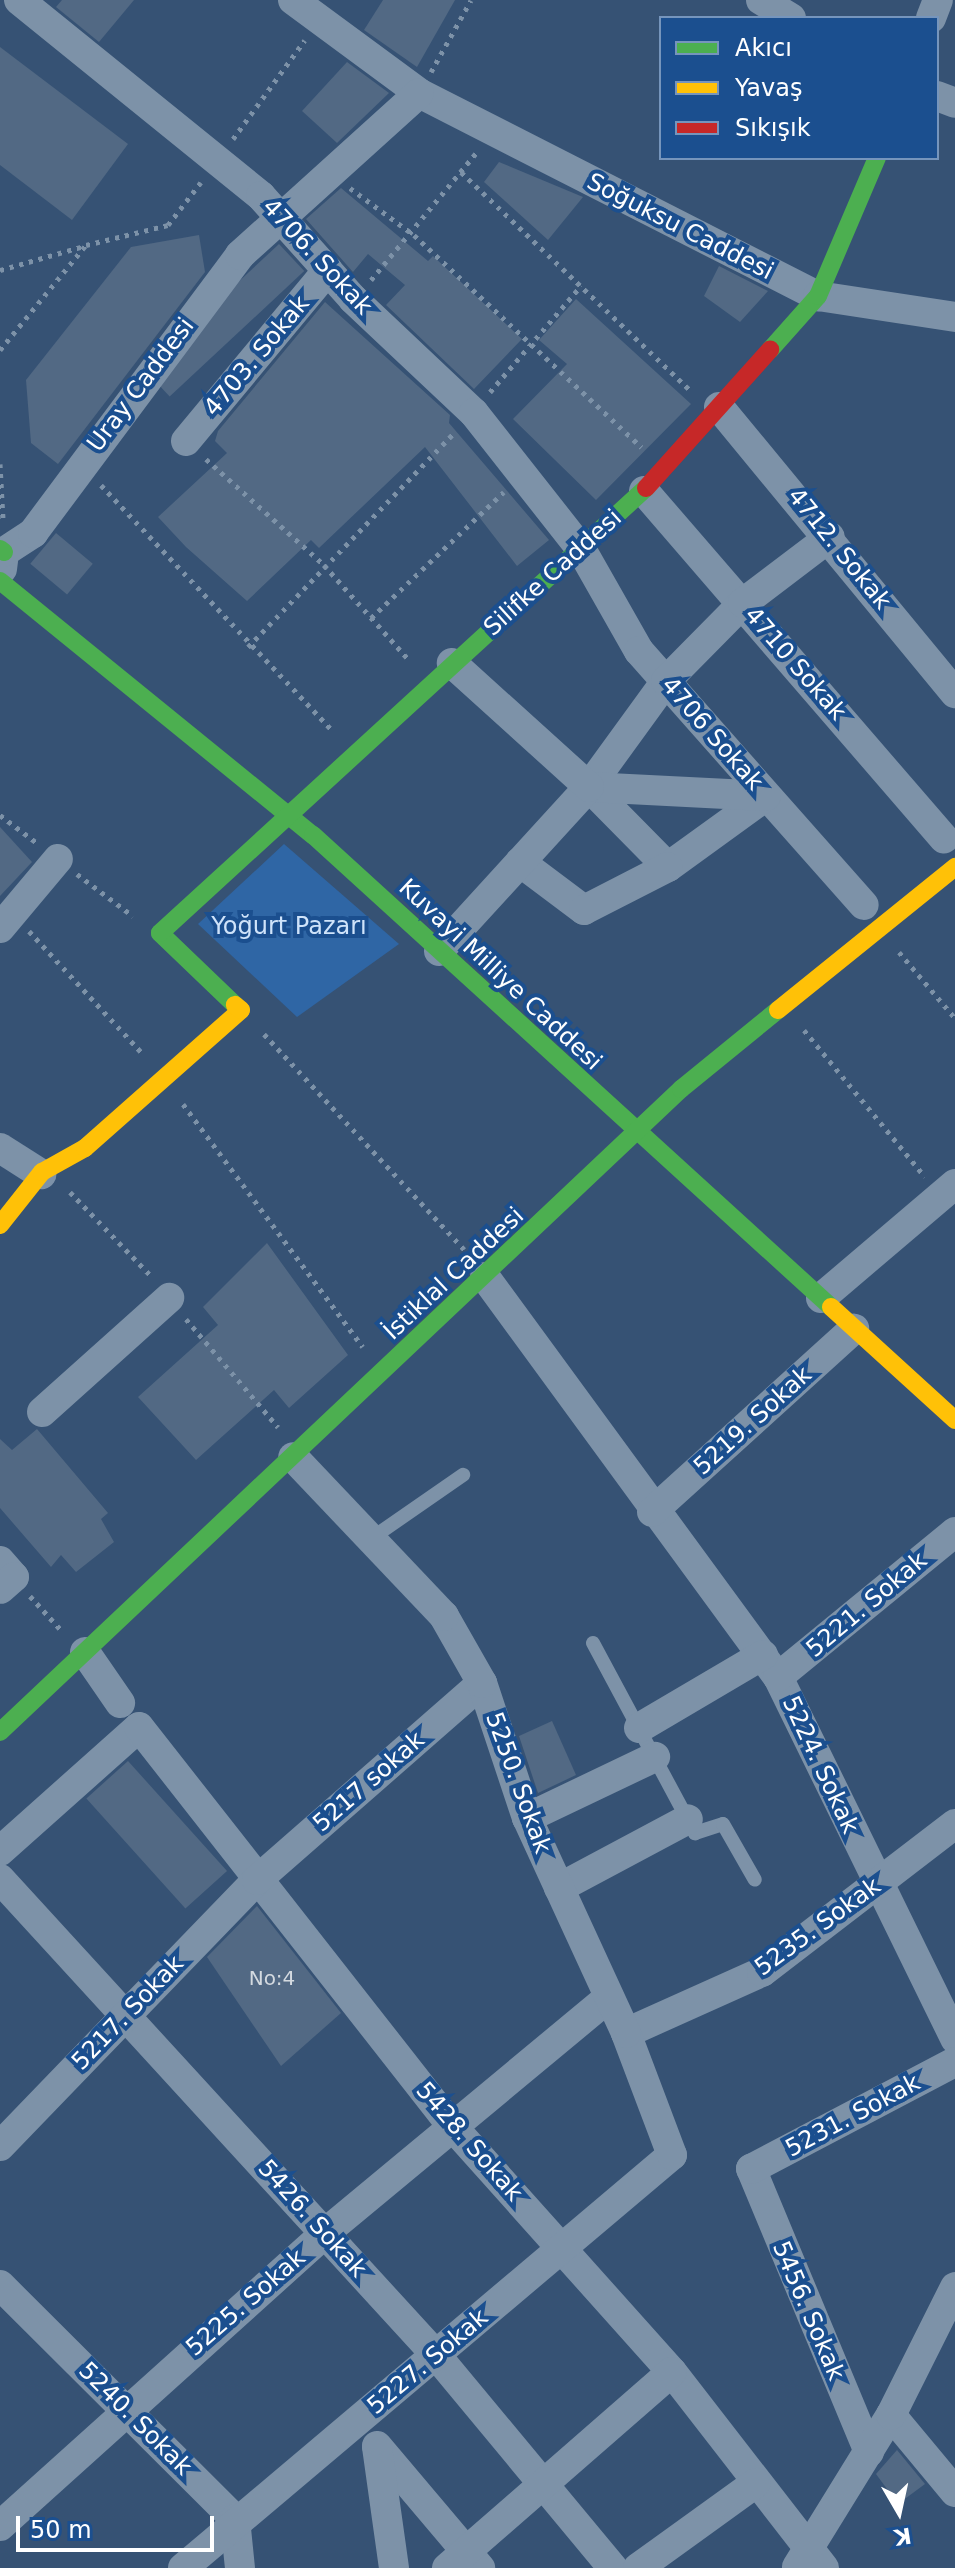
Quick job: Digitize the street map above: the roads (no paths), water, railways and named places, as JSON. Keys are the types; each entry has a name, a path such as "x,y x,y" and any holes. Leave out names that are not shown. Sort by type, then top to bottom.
{"street":[{"name":"4706. Sokak","path":"19,0 218,159 277,214 353,299 474,413 581,549"},
{"name":"Soğuksu Caddesi","path":"293,0 419,93 818,296 955,317"},
{"path":"761,0 788,16"},
{"name":"Uray Caddesi","path":"1,565 22,546 81,464 277,214 333,175 419,93"},
{"name":"Silifke Caddesi","path":"41,1174 85,1148 241,1010 160,933 284,813 581,549 654,480 818,296 876,160"},
{"name":"4703. Sokak","path":"186,441 328,270"},
{"name":"4712. Sokak","path":"717,410 830,537 951,688"},
{"name":"4710 Sokak","path":"654,480 743,603 944,838"},
{"path":"439,951 589,787 666,681 743,603 830,537"},
{"name":"4706 Sokak","path":"581,549 639,651 871,916"},
{"name":"Kuvayi Milliye Caddesi","path":"1,565 439,951 955,1420"},
{"path":"452,663 589,787 668,867"},
{"path":"589,787 766,796"},
{"path":"520,862 584,910 668,867 766,796"},
{"path":"6,921 58,859"},
{"name":"İstiklal Caddesi","path":"0,1732 75,1643 293,1457 636,1131 784,1005 871,916 955,867"},
{"path":"0,1148 41,1174 0,1225"},
{"path":"821,1298 948,1190"},
{"name":"5224. Sokak","path":"485,1277 652,1512 770,1666 955,2039"},
{"path":"42,1412 169,1298"},
{"name":"5219. Sokak","path":"652,1512 854,1329"},
{"name":"5250. Sokak","path":"293,1457 444,1616 482,1683 527,1818 626,2033 672,2155"},
{"name":"5221. Sokak","path":"639,1728 770,1666 955,1532"},
{"path":"75,1643 120,1703"},
{"name":"5217 sokak","path":"257,1880 482,1683"},
{"name":"5428. Sokak","path":"0,1851 139,1727 452,2126 672,2372 756,2483 809,2562"},
{"path":"527,1818 655,1757"},
{"path":"559,1888 688,1819"},
{"name":"5235. Sokak","path":"626,2033 762,1972 955,1824"},
{"name":"5426. Sokak","path":"0,1879 436,2355 613,2568"},
{"name":"5217. Sokak","path":"0,2146 257,1880"},
{"name":"5225. Sokak","path":"0,2526 125,2409 325,2233 609,1997"},
{"name":"5231. Sokak","path":"751,2169 955,2062"},
{"name":"5227. Sokak","path":"183,2568 235,2519 372,2410 672,2155"},
{"name":"5456. Sokak","path":"751,2169 869,2452"},
{"name":"5240. Sokak","path":"0,2285 235,2519"},
{"path":"809,2562 891,2415 955,2287"},
{"path":"377,2446 465,2563 544,2485 672,2372"},
{"path":"372,2410 394,2568"},
{"path":"891,2415 955,2492"},
{"path":"638,2568 756,2483"},
{"path":"235,2519 240,2568"}],"lane":[{"path":"372,1538 463,1475"},
{"path":"593,1643 695,1833 723,1824 755,1880"}],"park label":[{"name":"Yoğurt Pazarı","path":"289,927"}]}
